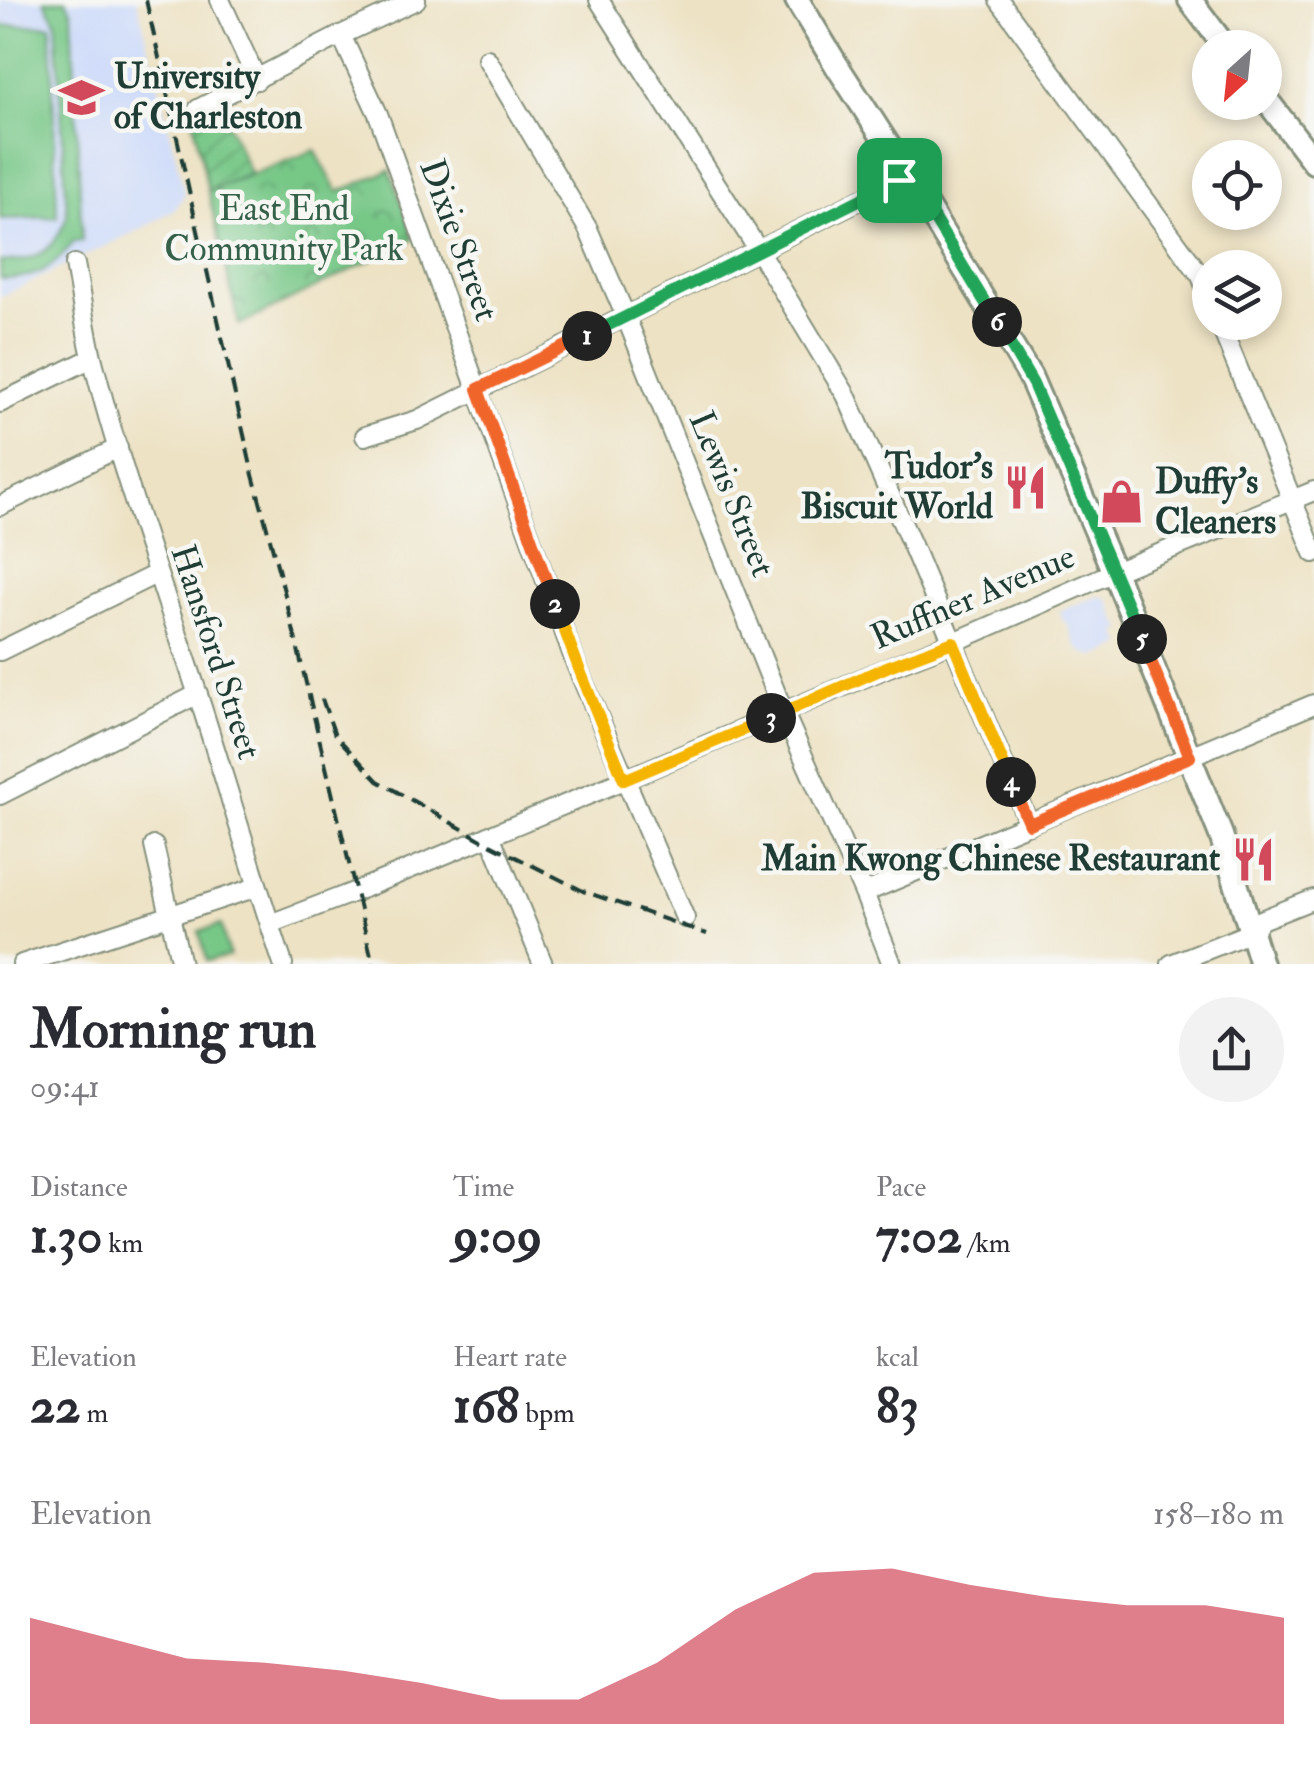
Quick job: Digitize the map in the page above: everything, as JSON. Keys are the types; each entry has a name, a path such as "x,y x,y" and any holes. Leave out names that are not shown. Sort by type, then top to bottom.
{"main road":[{"path":"798,0 1030,376 1221,835 1261,964"},
{"path":"1190,0 1212,30"},
{"path":"1282,120 1314,162"}],"street":[{"path":"220,0 257,80"},
{"path":"198,109 341,34 416,0"},
{"path":"599,0 846,395 1029,824"},
{"path":"999,0 1192,264"},
{"name":"Dixie Street","path":"341,34 378,114 578,666 684,918"},
{"name":"Lewis Street","path":"487,60 588,229 784,713 892,964"},
{"path":"365,436 417,420 908,176"},
{"name":"Hansford Street","path":"75,264 92,358 118,448 283,964"},
{"path":"1227,340 1314,554"},
{"path":"0,403 92,358"},
{"path":"0,506 118,448"},
{"name":"Ruffner Avenue","path":"270,924 336,900 1114,572 1314,492"},
{"path":"0,651 156,574"},
{"path":"0,794 198,694"},
{"path":"864,893 1314,704"},
{"path":"490,835 543,964"},
{"path":"154,846 181,964"},
{"path":"22,964 256,887"},
{"path":"1171,964 1252,932 1261,920 1314,899"}],"shaded area":[{"name":"University of Charleston","path":"0,0 137,0 185,194 175,209 143,228 0,297"},
{"path":"1098,596 1108,599 1123,630 1117,632 1123,645 1098,656 1077,648 1059,611"}],"green space":[{"path":"44,0 66,0 72,12 82,241 74,241 43,270 25,277 1,279 0,261 24,260 43,252 56,238 67,216 56,21"},
{"path":"51,25 57,217 0,219 0,26"},
{"path":"220,106 250,173 208,191 193,119"},
{"name":"East End Community Park","path":"315,150 338,192 390,170 414,239 239,325 208,191"},
{"path":"221,925 229,956 207,961 199,931"}],"railway":[{"path":"146,0 253,475 373,964"},
{"path":"322,699 335,735 378,781 583,891 707,934"}],"place":[{"name":"University of Charleston","path":"81,97"},
{"name":"Tudor's Biscuit World","path":"1026,487"},
{"name":"Duffy's Cleaners","path":"1122,502"},
{"name":"Main Kwong Chinese Restaurant","path":"1253,859"}],"route":[{"path":"908,176 1030,376 1190,757 1029,824 953,642 624,780 578,666 478,389 899,180 908,176"}]}
